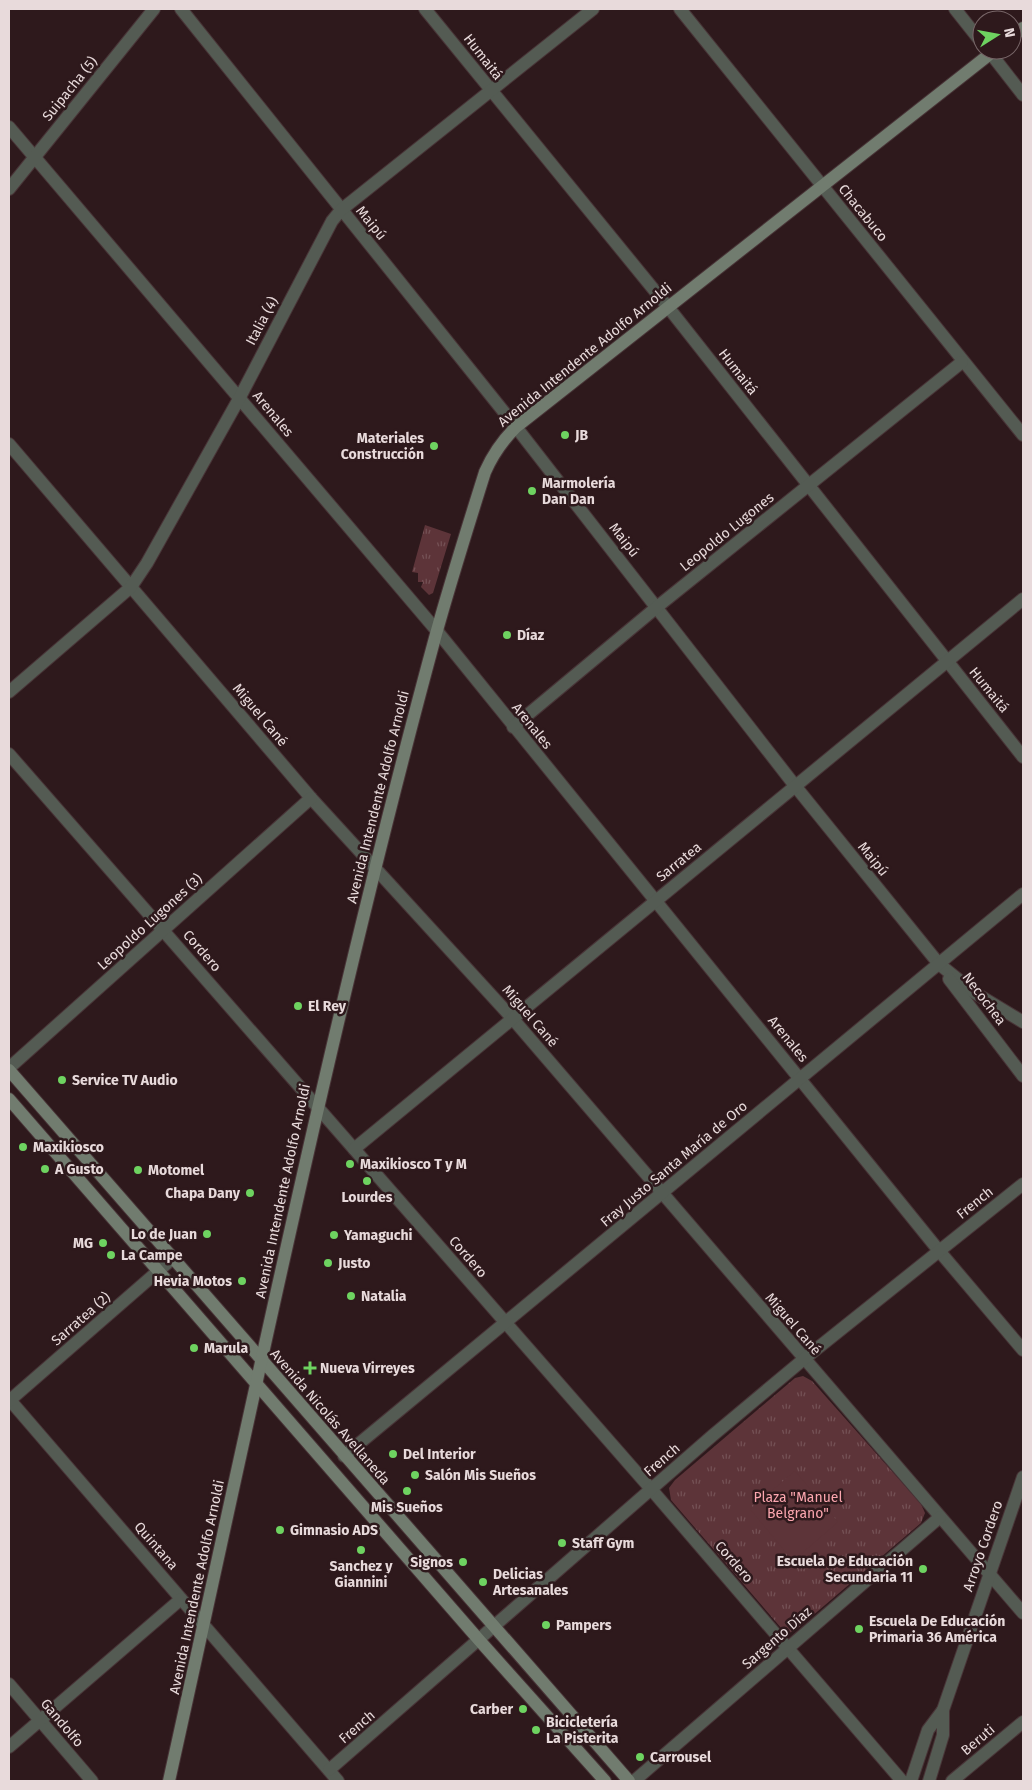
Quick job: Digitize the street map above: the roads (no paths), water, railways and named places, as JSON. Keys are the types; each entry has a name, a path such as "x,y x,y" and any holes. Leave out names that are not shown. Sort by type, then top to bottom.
{"main road":[{"name":"Avenida Intendente Adolfo Arnoldi","path":"169,1781 317,1106 374,868 437,630 485,472 501,442 516,427 823,187 980,60"},
{"name":"Avenida Nicolás Avellaneda","path":"9,1069 172,1259 629,1781"},
{"path":"9,1099 479,1640 605,1781"}],"street":[{"name":"Suipacha (5)","path":"9,188 154,9"},
{"name":"Maipú","path":"180,9 516,427 658,607 796,787 938,964 975,993 1023,1022"},
{"name":"Humaitá","path":"425,9 668,307 1023,757"},
{"name":"Italia (4)","path":"9,692 131,587 147,564 240,397 332,221 341,210 593,9"},
{"name":"Chacabuco","path":"680,9 962,362 1023,435"},
{"path":"955,9 972,30"},
{"path":"998,60 1023,95"},
{"name":"Arenales","path":"9,128 437,630 513,727 657,900 940,1252 1023,1350"},
{"name":"Leopoldo Lugones","path":"513,727 658,607 962,362"},
{"name":"Miguel Cané","path":"9,444 311,798 513,1019 1023,1613"},
{"name":"Sarratea","path":"354,1149 1023,599"},
{"name":"Cordero","path":"9,754 651,1489 902,1781"},
{"name":"Leopoldo Lugones (3)","path":"9,1069 311,798"},
{"name":"Fray Justo Santa María de Oro","path":"344,1456 506,1324 1023,894"},
{"name":"Necochea","path":"938,964 1023,1076"},
{"name":"French","path":"329,1770 479,1640 492,1626 804,1359 1023,1184"},
{"name":"Sarratea (2)","path":"9,1400 172,1259"},
{"name":"Quintana","path":"9,1400 338,1781"},
{"name":"Arroyo Cordero","path":"911,1781 928,1730 943,1710 1023,1478"},
{"name":"Sargento Díaz","path":"634,1781 940,1517"},
{"path":"9,1748 181,1599"},
{"name":"Gandolfo","path":"9,1684 92,1781"},
{"name":"Arroyo Cordero","path":"930,1781 943,1735 943,1710"},
{"name":"Beruti","path":"952,1781 1023,1722"}],"place":[{"name":"JB","path":"565,435"},
{"name":"Materiales Construcción","path":"434,446"},
{"name":"Marmolería Dan Dan","path":"532,491"},
{"name":"Díaz","path":"507,635"},
{"name":"El Rey","path":"298,1006"},
{"name":"Service TV Audio","path":"62,1080"},
{"name":"Maxikiosco","path":"23,1147"},
{"name":"Maxikiosco T y M","path":"350,1164"},
{"name":"A Gusto","path":"45,1169"},
{"name":"Motomel","path":"138,1170"},
{"name":"Lourdes","path":"367,1181"},
{"name":"Chapa Dany","path":"250,1193"},
{"name":"Lo de Juan","path":"207,1234"},
{"name":"Yamaguchi","path":"334,1235"},
{"name":"MG","path":"103,1243"},
{"name":"La Campe","path":"111,1255"},
{"name":"Justo","path":"328,1263"},
{"name":"Hevia Motos","path":"242,1281"},
{"name":"Natalia","path":"351,1296"},
{"name":"Marula","path":"194,1348"},
{"name":"Nueva Virreyes","path":"310,1368"},
{"name":"Del Interior","path":"393,1454"},
{"name":"Salón Mis Sueños","path":"415,1475"},
{"name":"Mis Sueños","path":"407,1491"},
{"name":"Gimnasio ADS","path":"280,1530"},
{"name":"Staff Gym","path":"562,1543"},
{"name":"Sanchez y Giannini","path":"361,1550"},
{"name":"Signos","path":"463,1562"},
{"name":"Escuela De Educación Secundaria 11","path":"923,1569"},
{"name":"Delicias Artesanales","path":"483,1582"},
{"name":"Pampers","path":"546,1625"},
{"name":"Escuela De Educación Primaria 36 América","path":"859,1629"},
{"name":"Carber","path":"523,1709"},
{"name":"Bicicletería La Pisterita","path":"536,1730"},
{"name":"Carrousel","path":"640,1757"}],"park label":[{"name":"Plaza \"Manuel Belgrano\"","path":"798,1505"}]}
